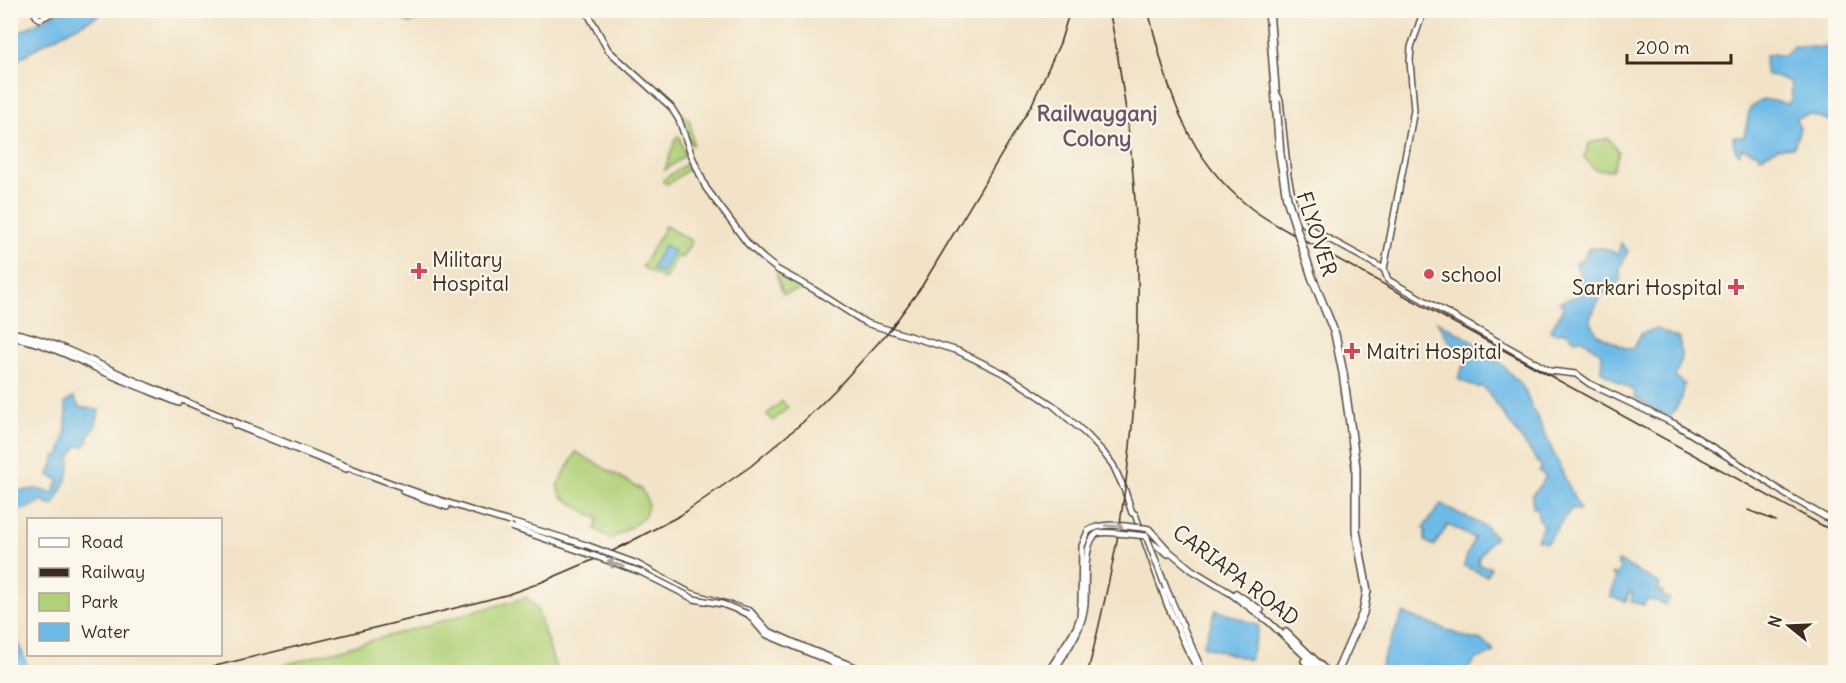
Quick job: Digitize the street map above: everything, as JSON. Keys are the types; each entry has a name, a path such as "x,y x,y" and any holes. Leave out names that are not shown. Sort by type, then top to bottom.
{"highway":[{"name":"FLYOVER","path":"1267,10 1274,61 1280,154 1287,199 1312,277 1335,334 1348,401 1351,406 1359,457 1360,526 1369,571 1370,589 1364,618 1338,672"}],"street":[{"path":"33,10 36,17 40,19 58,10"},
{"path":"586,10 608,50 671,107 679,120 706,188 748,244 778,270 866,323 958,351 1007,375 1054,406 1103,452 1113,465 1125,491 1176,624 1194,662 1202,672"},
{"path":"1424,10 1411,47 1414,110 1384,269 1388,280 1550,371 1576,375 1590,384 1675,424 1785,494 1836,523"},
{"path":"1275,90 1280,100 1289,183 1299,220 1316,232 1384,269"},
{"path":"10,332 26,334 135,381 444,504"},
{"path":"10,337 53,350 323,461 641,572 694,598 749,612 765,634 855,672"},
{"path":"1053,672 1079,631 1083,620 1082,546 1088,531 1111,525 1149,529 1167,550"},
{"name":"CARIAPA ROAD","path":"1149,529 1195,570 1236,593 1264,613 1328,672"},
{"path":"1048,672 1076,628 1083,603 1087,553 1092,538 1099,533 1144,537 1167,550 1275,627 1322,672"},
{"path":"1144,537 1199,659 1202,672"},
{"path":"1144,537 1195,576 1260,617 1316,672"},
{"path":"760,625 809,650 868,672"}],"green space":[{"path":"400,11 421,11 418,21 410,23 402,20"},
{"path":"677,110 690,121 693,145 690,144"},
{"path":"679,136 684,151 683,157 665,170 676,137"},
{"path":"1608,138 1619,152 1612,170 1595,170 1584,157 1589,143"},
{"path":"689,162 692,166 669,184 664,183 663,180"},
{"path":"665,226 692,241 682,258 678,256 665,280 642,267"},
{"path":"776,274 803,286 803,289 783,294"},
{"path":"782,401 788,408 773,421 767,414"},
{"path":"576,452 641,489 648,506 641,520 611,539 595,529 598,519 562,497 557,486"},
{"path":"527,597 537,609 557,672 259,672"}],"water":[{"path":"60,11 107,11 41,45 11,64 11,36"},
{"path":"1834,26 1836,27 1835,122 1810,114 1795,118 1800,128 1794,147 1778,148 1761,157 1758,153 1742,148 1739,154 1734,147 1733,137 1744,137 1750,108 1763,99 1788,104 1792,97 1791,82 1766,74 1765,56 1774,54 1782,56 1793,46 1826,48"},
{"path":"1621,243 1628,251 1620,268 1620,281 1600,297 1590,319 1596,333 1625,348 1633,349 1642,333 1657,329 1680,339 1681,360 1675,377 1685,384 1682,398 1670,418 1634,397 1635,392 1601,371 1602,354 1581,339 1575,340 1567,332 1550,331 1564,307 1559,302 1581,295 1583,281 1575,263 1582,261 1588,249 1593,248 1604,248 1618,255"},
{"path":"664,245 674,251 662,274 652,268"},
{"path":"1437,321 1489,351 1523,387 1580,510 1571,509 1547,542 1537,540 1543,525 1538,517 1537,507 1533,508 1532,495 1546,477 1539,471 1542,468 1487,391 1481,386 1478,388 1458,379 1462,368 1469,361 1449,341"},
{"path":"74,397 79,407 99,410 96,425 88,437 89,442 84,446 77,446 70,458 68,476 54,505 48,505 43,500 24,509 11,510 11,492 36,489 53,493 59,480 49,475 55,456 59,456 65,436 65,403"},
{"path":"1441,504 1486,527 1496,537 1478,559 1479,565 1491,567 1487,576 1464,566 1474,538 1448,525 1434,546 1425,541 1423,528"},
{"path":"1619,561 1660,584 1658,589 1663,592 1661,595 1670,599 1667,605 1659,601 1646,600 1644,605 1631,602 1633,594 1629,593 1626,601 1610,597 1616,578 1611,574 1618,575 1620,567 1617,563"},
{"path":"1216,610 1259,626 1250,660 1203,646"},
{"path":"1403,613 1470,639 1479,639 1493,649 1493,653 1475,660 1462,672 1379,672"},
{"path":"10,623 30,672 11,672"}],"railway":[{"path":"190,672 428,615 506,595 537,584 607,554 681,515 751,466 803,422 837,388 889,331 922,286 1032,104 1060,43 1070,10"},
{"path":"1088,672 1121,517 1133,418 1138,318 1138,267 1132,168 1127,118 1109,10"},
{"path":"1148,10 1172,94 1194,144 1229,189 1252,209 1286,231 1836,533"},
{"path":"1748,510 1776,521"}],"place":[{"name":"Military Hospital","path":"419,271"},
{"name":"school","path":"1429,274"},
{"name":"Sarkari Hospital","path":"1736,287"},
{"name":"Maitri Hospital","path":"1352,351"}],"district":[{"name":"Railwayganj Colony","path":"1097,126"}]}
